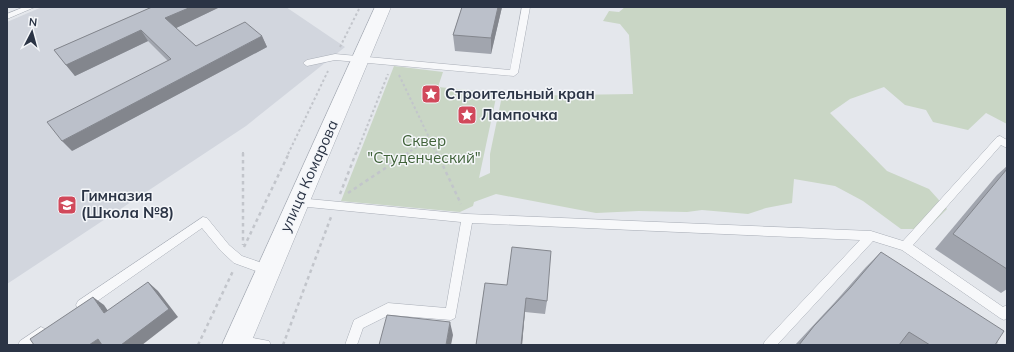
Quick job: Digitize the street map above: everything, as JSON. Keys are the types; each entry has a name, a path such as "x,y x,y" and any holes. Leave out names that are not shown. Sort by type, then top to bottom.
{"street":[{"name":"улица Комарова","path":"236,343 383,7"}],"lane":[{"path":"7,17 31,7"},
{"path":"307,63 335,57 514,73 526,7"},
{"path":"905,246 1000,140 1007,144"},
{"path":"298,202 467,218 872,236 905,246 1004,314 1007,311"},
{"path":"351,345 358,324 388,309 451,314 467,218"},
{"path":"75,310 203,221 225,248 238,260 267,270"},
{"path":"769,345 872,236"},
{"path":"24,345 50,327"},
{"path":"236,343 265,345"}],"path":[{"path":"243,152 243,248 360,7"},
{"path":"392,62 467,218"},
{"path":"337,200 429,139"},
{"path":"198,345 238,260"},
{"path":"989,338 1000,345"}],"shaded area":[{"name":"Гимназия (Школа №8)","path":"42,7 286,7 345,47 246,126 7,284 7,22"}],"green space":[{"name":"Сквер \"Студенческий\"","path":"625,7 1007,7 1007,124 986,113 968,130 933,122 926,110 905,105 884,87 850,99 830,113 887,171 929,189 947,209 927,229 901,229 863,201 835,186 794,179 792,203 766,208 748,214 702,210 687,212 639,211 596,213 496,194 474,202 473,206 460,212 341,201 394,66 443,72 438,87 497,93 479,178 490,173 490,154 502,96 633,94 629,35 620,24 603,21 609,11 619,12"}],"building":[{"path":"152,7 191,7 165,18 196,46 245,22 262,36 62,141 47,122 171,59 141,30 66,65 54,50"},
{"path":"462,7 498,7 491,38 453,35"},
{"path":"1007,169 1007,269 953,234"},
{"path":"512,247 551,251 547,301 526,298 521,345 476,345 485,283 507,285"},
{"path":"881,252 1004,331 995,345 930,345 909,332 899,345 799,345 814,326"},
{"path":"148,282 169,309 121,345 102,345 98,339 89,345 34,345 30,339 93,297 104,313"},
{"path":"387,315 450,322 446,345 379,345"}],"place":[{"name":"Строительный кран","path":"431,94"},
{"name":"Лампочка","path":"467,115"},
{"name":"Гимназия (Школа №8)","path":"67,205"}]}
